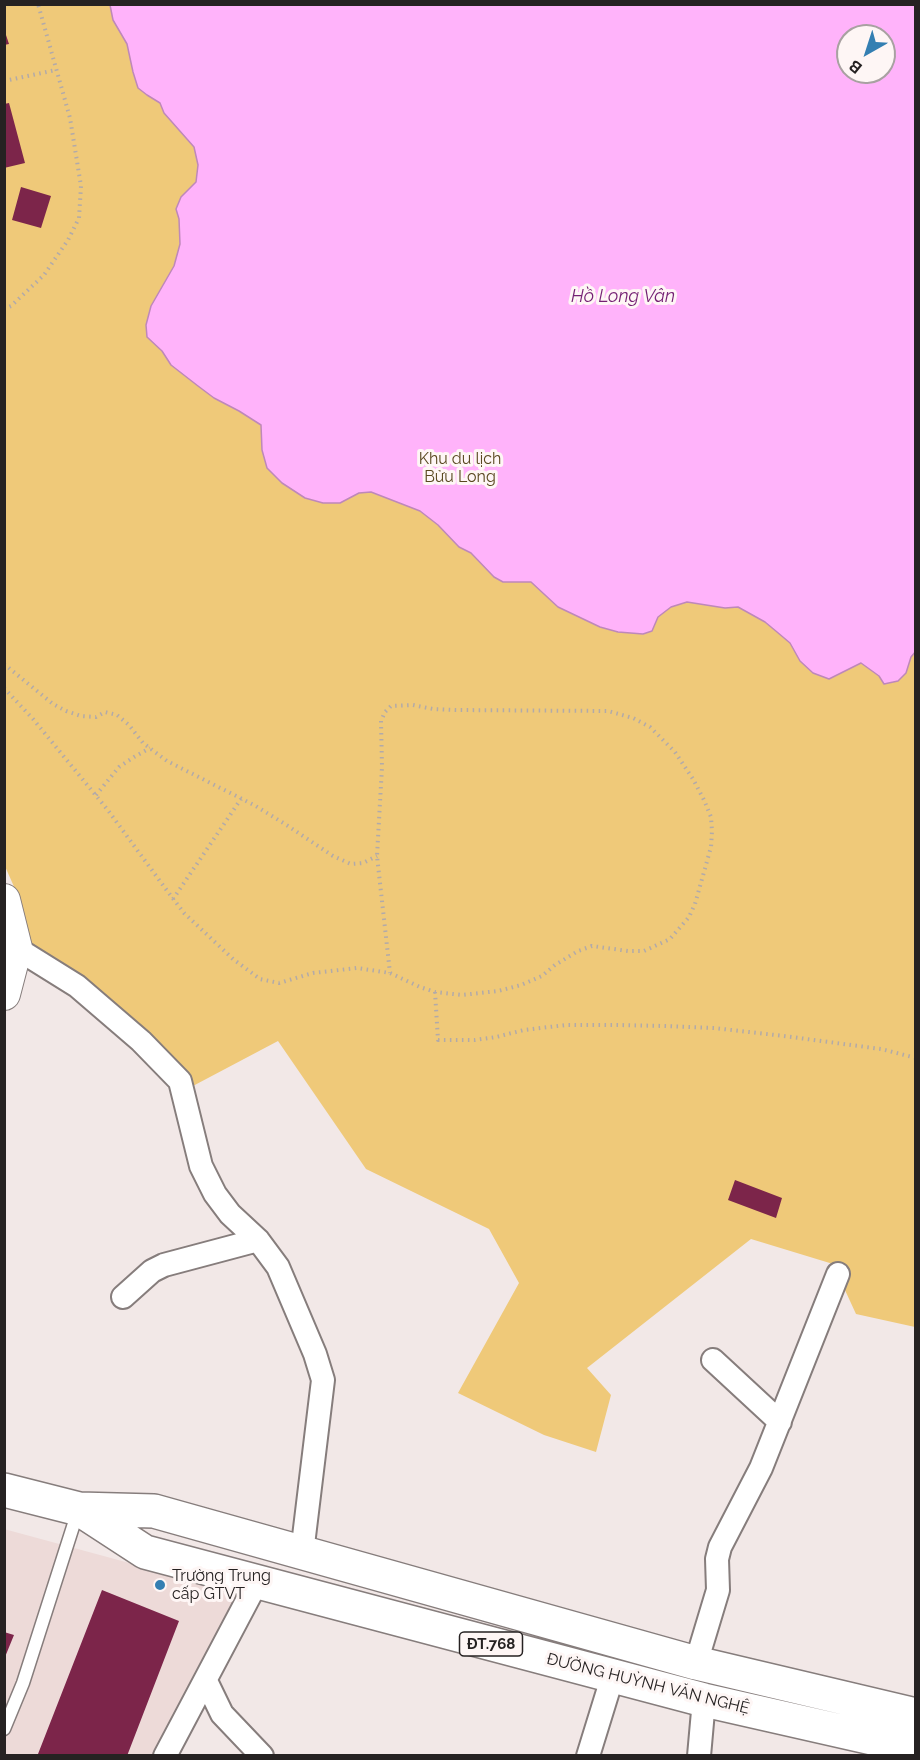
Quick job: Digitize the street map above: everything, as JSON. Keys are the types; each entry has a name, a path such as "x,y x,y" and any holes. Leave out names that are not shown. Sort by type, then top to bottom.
{"main road":[{"path":"4,900 16,948 4,994"},
{"name":"ĐƯỜNG HUỲNH VĂN NGHỆ","path":"4,1490 79,1509 154,1511 696,1663 915,1715"},
{"name":"ĐƯỜNG HUỲNH VĂN NGHỆ","path":"79,1509 145,1552 704,1700 915,1748"}],"street":[{"path":"16,948 77,986 141,1041 180,1081 201,1166 214,1194 230,1214 258,1240 278,1266 315,1354 323,1380 302,1553"},
{"path":"123,1297 152,1271 164,1265 258,1240"},
{"path":"696,1663 718,1590 717,1559 720,1547 761,1468 838,1274"},
{"path":"713,1360 780,1422"},
{"path":"165,1755 257,1582"},
{"path":"588,1755 613,1675"},
{"path":"206,1681 222,1714 262,1755"},
{"path":"699,1755 704,1700"}],"lane":[{"path":"4,1729 23,1683 79,1509"}],"path":[{"path":"4,309 11,306 44,275 68,240 79,218 81,186 70,118 38,4"},
{"path":"4,81 56,70"},
{"path":"4,664 53,704 66,711 81,716 96,717 105,712 117,715 129,725 143,743 167,761 285,824 333,856 351,864 363,863 377,856"},
{"path":"4,688 96,795 173,899 233,958 260,979 279,983 313,972 357,968 390,973 435,992 462,995 498,991 542,976 570,956 592,946 644,951 670,939 689,917 695,904 711,847 712,831 711,817 704,800 681,761 650,727 633,718 608,711 455,710 413,705 391,706 385,712 381,722 381,783 377,856 390,973"},
{"path":"96,795 119,767 150,748"},
{"path":"173,899 241,799"},
{"path":"435,992 438,1040 476,1040 524,1030 566,1025 618,1024 714,1028 784,1036 881,1050 915,1058"}],"shaded area":[{"path":"4,1529 240,1593 154,1755 5,1755"}],"green space":[{"name":"Khu du lịch Bửu Long","path":"4,5 915,5 915,1327 856,1314 833,1264 751,1239 587,1368 611,1395 596,1452 544,1435 458,1393 519,1283 489,1229 366,1169 278,1041 191,1087 31,946 19,898 4,864"}],"water":[{"name":"Hồ Long Vân","path":"110,5 915,5 916,651 911,657 906,673 898,681 884,684 879,676 861,663 829,679 813,673 800,661 790,643 765,622 738,607 725,608 687,602 671,607 658,617 652,631 643,634 618,632 600,627 558,607 531,582 503,582 494,577 471,553 459,547 438,525 420,511 371,492 359,493 340,503 323,503 305,498 282,483 267,468 262,450 261,425 198,386 171,365 162,351 147,337 146,325 151,306 174,266 180,244 179,219 176,209 181,197 196,182 198,165 194,147 164,113 160,103 138,88 127,44 113,20"}],"building":[{"path":"4,29 9,44 4,45"},
{"path":"9,103 25,163 4,168 4,104"},
{"path":"21,187 51,196 41,228 12,220"},
{"path":"735,1180 782,1198 776,1218 728,1200"},
{"path":"102,1590 179,1621 127,1756 42,1756 38,1754"},
{"path":"4,1632 14,1635 5,1657 4,1657"}],"place":[{"name":"Trường Trung cấp GTVT","path":"160,1585"}]}
